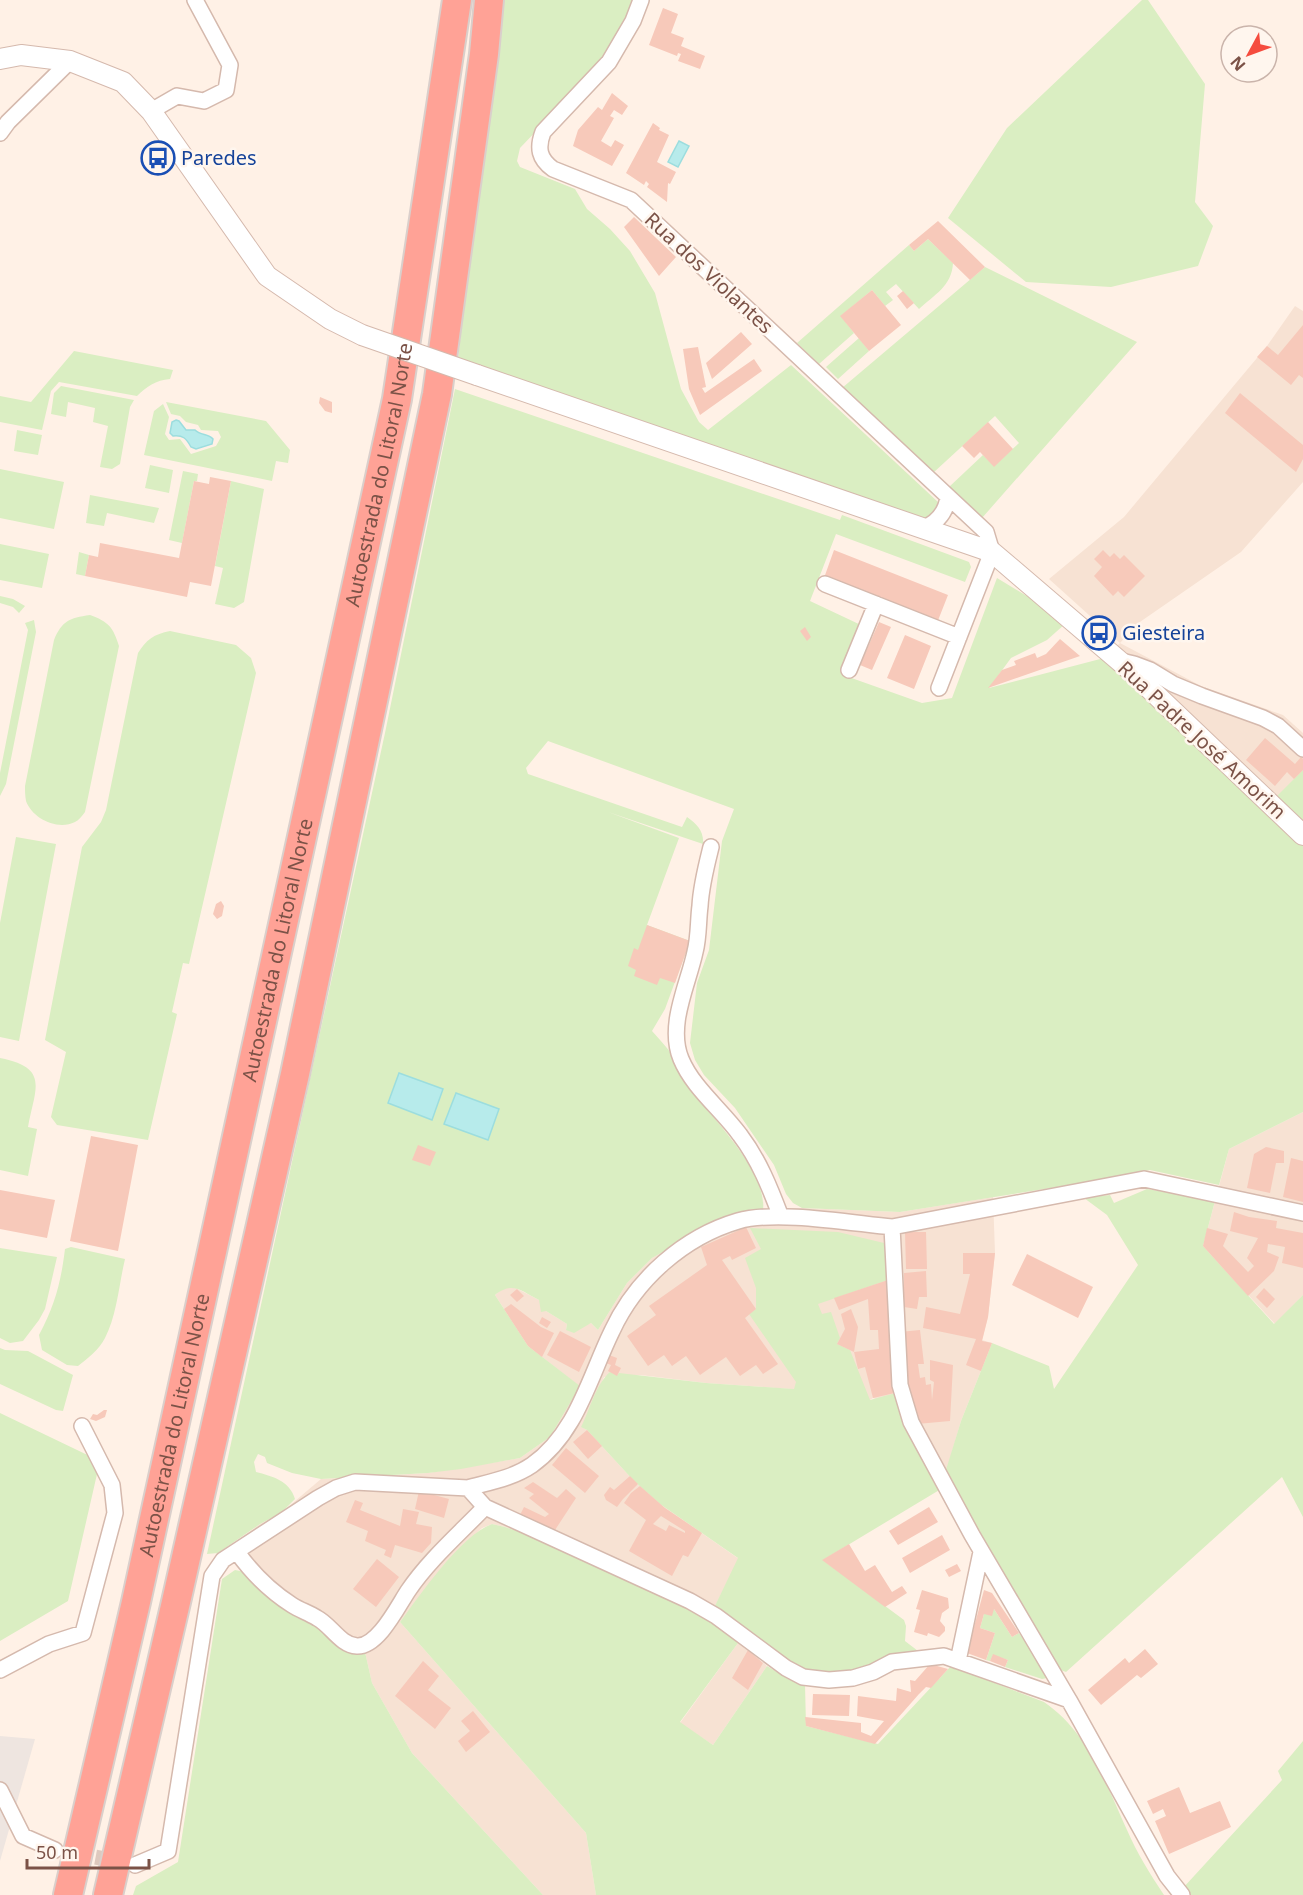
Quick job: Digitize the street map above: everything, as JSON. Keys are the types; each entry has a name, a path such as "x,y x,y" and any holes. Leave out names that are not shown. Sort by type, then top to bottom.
{"highway":[{"name":"Autoestrada do Litoral Norte","path":"68,1895 136,1602 398,399 457,0"},
{"name":"Autoestrada do Litoral Norte","path":"108,1895 295,1074 437,394 484,54 489,0"}],"street":[{"path":"151,111 177,96 204,101 226,90 230,65 195,0"},
{"name":"Rua dos Violantes","path":"641,0 633,21 609,62 543,132 539,143 540,155 545,163 553,169 632,200 986,532 992,552"},
{"path":"0,59 21,55 70,61 123,82 151,111 267,276 330,319 362,335 992,552 939,688"},
{"path":"0,133 8,122 70,61"},
{"path":"924,528 932,525 940,517 948,497"},
{"name":"Rua Padre José Amorim","path":"992,552 1118,660 1303,835"},
{"path":"825,584 959,637"},
{"path":"849,670 876,604"},
{"path":"1118,660 1134,663 1179,686 1263,718 1278,726 1303,749"},
{"path":"1157,696 1169,687 1179,686"},
{"path":"1172,711 1180,702 1187,699 1210,699"},
{"path":"711,847 700,904 695,951 678,1019 679,1050 681,1059 694,1081 741,1136 758,1161 781,1217"},
{"path":"135,1865 168,1851 212,1576 223,1560 318,1498 336,1488 355,1482 468,1488 522,1472 551,1449 569,1424 584,1399 612,1329 631,1299 649,1277 679,1248 740,1221 781,1217 892,1227 1144,1179 1303,1214"},
{"path":"892,1227 900,1386 911,1422 981,1552 1069,1701 1167,1875 1182,1895"},
{"path":"0,1670 49,1644 83,1633 115,1513 112,1485 82,1426"},
{"path":"468,1488 485,1508 690,1600 716,1616 786,1668 803,1677 829,1680 853,1678 873,1672 892,1662 944,1656 1069,1701"},
{"path":"237,1552 254,1573 281,1597 318,1618 340,1639 350,1645 358,1646 366,1644 383,1630 410,1588 485,1508"},
{"path":"958,1661 981,1552"},
{"path":"0,1790 22,1836 56,1850"}],"shaded area":[{"path":"1295,306 1303,311 1303,482 1241,552 1137,624 1120,643 1049,579 1124,517 1267,346"},
{"path":"1120,643 1201,686 1283,715 1303,733 1303,844 1104,658"},
{"path":"1303,1112 1303,1295 1275,1324 1203,1246 1229,1149"},
{"path":"993,1197 995,1253 988,1317 982,1340 992,1343 961,1421 941,1489 903,1424 899,1406 873,1398 829,1427 792,1389 706,1383 641,1375 604,1377 582,1427 634,1481 660,1504 739,1559 713,1610 710,1621 577,1552 492,1524 482,1528 443,1566 400,1622 586,1833 596,1895 543,1895 412,1753 372,1683 365,1652 348,1651 275,1602 249,1578 228,1547 260,1524 281,1513 321,1479 428,1473 520,1458 550,1437 579,1386 528,1346 495,1295 504,1288 514,1287 539,1300 546,1311 567,1324 566,1330 591,1323 598,1330 627,1283 652,1258 685,1238 737,1213 752,1209 802,1208 900,1212"},
{"path":"738,1643 767,1666 713,1745 680,1723"},
{"path":"0,1736 35,1739 0,1861"}],"green space":[{"path":"499,0 634,0 618,35 606,54 576,90 520,148 517,161 520,167 575,189 587,209 630,251 655,293 681,389 699,422 708,430 791,365 938,502 932,515 923,519 458,359"},
{"path":"1142,0 1148,0 1205,84 1195,202 1213,226 1198,266 1111,287 1026,282 948,218 1007,128"},
{"path":"928,239 953,263 952,271 946,284 919,309 896,284 886,292 893,300 885,306 872,290 841,316 854,333 819,364 797,343 909,245 914,251"},
{"path":"985,267 1137,342 982,518 949,487 983,455 994,466 1019,443 995,416 933,473 842,388"},
{"path":"859,338 869,351 838,379 826,367"},
{"path":"74,351 173,370 170,379 152,384 137,396 59,382 51,391 42,430 0,422 0,396 31,402"},
{"path":"61,386 134,400 130,407 120,464 112,469 100,467 108,426 93,422 95,408 68,402 66,417 51,414 54,393"},
{"path":"455,389 840,520 842,515 969,562 971,567 965,582 836,534 810,601 863,626 843,675 922,703 952,698 997,578 1045,607 1065,624 1047,640 1011,658 989,688 1104,658 1303,844 1303,1112 1229,1149 1219,1185 1150,1170 900,1212 802,1208 793,1203 786,1194 774,1165 735,1108 704,1075 695,1060 690,1043 697,983 709,950 722,841 734,809 548,741 526,768 528,774 682,827 687,817 697,825 701,832 703,844 608,812 679,838 647,925 690,941 665,1009 652,1031 673,1056 684,1081 748,1162 762,1195 763,1210 752,1209 718,1221 652,1258 627,1283 598,1330 591,1323 574,1333 566,1330 567,1324 546,1311 541,1312 539,1300 517,1289 507,1289 495,1295 528,1346 580,1386 550,1437 520,1458 428,1473 321,1479 292,1473 267,1463 265,1457 258,1454 254,1462 256,1472 285,1484 295,1499 281,1513 260,1524 218,1553 207,1554 385,733"},
{"path":"166,402 266,421 290,450 288,463 276,461 272,481 144,455 154,411 163,404 169,417 165,434 169,440 180,439 191,454 216,446 221,437 218,431 201,430 198,425 171,414"},
{"path":"17,430 42,435 38,455 14,451"},
{"path":"150,465 173,470 169,493 145,488"},
{"path":"0,469 64,482 54,529 0,518"},
{"path":"183,471 198,474 197,481 194,481 182,543 169,540"},
{"path":"231,481 264,489 244,602 234,608 215,604 223,568 215,566"},
{"path":"90,495 159,508 154,523 107,513 104,526 86,523"},
{"path":"0,544 49,554 42,588 0,580"},
{"path":"79,552 89,555 85,576 76,574"},
{"path":"0,596 13,599 25,606 19,613 13,607 0,603"},
{"path":"90,615 109,626 119,646 85,812 75,822 53,824 39,817 29,807 26,801 25,786 54,640 60,628 67,622"},
{"path":"34,620 36,632 6,784 0,796 0,773 28,630 25,623"},
{"path":"170,631 236,645 251,658 256,673 189,964 183,963 172,1012 177,1014 148,1140 57,1125 51,1117 66,1052 45,1040 82,847 101,822 106,810 138,653 151,638"},
{"path":"1303,770 1303,821 1277,796"},
{"path":"16,837 56,844 19,1041 0,1037 0,923"},
{"path":"0,1058 16,1062 26,1068 33,1074 35,1082 28,1127 37,1129 28,1176 0,1170"},
{"path":"1147,1189 1215,1201 1203,1246 1274,1324 1303,1295 1303,1517 1282,1477 1066,1672 1058,1669 988,1552 945,1473 961,1421 992,1343 1049,1366 1054,1389 1138,1265 1107,1215 1084,1198 1110,1195 1114,1203"},
{"path":"750,1228 838,1232 884,1243 890,1251 888,1280 818,1304 822,1314 831,1312 840,1338 837,1344 850,1350 870,1400 899,1392 903,1424 941,1489 823,1560 904,1620 905,1641 918,1651 903,1654 851,1674 804,1671 713,1610 738,1558 660,1504 634,1481 587,1430 581,1427 597,1391 610,1372 617,1375 619,1373 706,1383 794,1389 796,1382 749,1314 756,1309 756,1288 745,1258 761,1249"},
{"path":"71,1247 125,1259 109,1329 100,1346 78,1366 67,1365 42,1350 39,1335 56,1293 65,1249"},
{"path":"0,1248 57,1257 45,1309 23,1341 10,1343 0,1338"},
{"path":"0,1348 28,1351 73,1375 63,1411 56,1410 0,1384"},
{"path":"0,1413 100,1461 68,1601 0,1641"},
{"path":"492,1524 577,1552 710,1621 738,1643 680,1722 713,1745 767,1666 788,1679 805,1684 806,1726 878,1744 951,1666 1044,1702 1073,1728 1094,1760 1135,1847 1164,1895 596,1895 586,1833 400,1622 454,1553 467,1540"},
{"path":"235,1570 245,1572 254,1584 275,1602 328,1634 348,1651 365,1652 372,1683 412,1753 543,1895 133,1895 136,1886 178,1862 222,1579"},
{"path":"994,1609 1012,1637 1019,1633 1046,1671 1047,1678 1042,1679 1005,1667 1008,1660 993,1655 990,1661 986,1660 995,1633 980,1628 984,1614"},
{"path":"1303,1741 1303,1895 1189,1895 1183,1888 1282,1780 1278,1771"}],"water":[{"path":"679,141 689,146 678,167 668,162"},
{"path":"176,420 186,430 195,430 211,437 212,444 196,449 191,447 184,438 173,436 170,433 172,422"},
{"path":"399,1073 443,1089 432,1120 388,1103"},
{"path":"456,1093 499,1109 488,1140 444,1124"}],"building":[{"path":"663,8 678,14 671,33 684,38 681,46 705,56 700,69 678,61 681,54 678,53 677,56 649,45"},
{"path":"612,93 628,106 622,115 614,110 610,116 614,118 601,141 611,147 615,140 624,145 612,166 573,146 578,130 598,107 602,110"},
{"path":"653,123 660,128 659,130 669,135 657,162 676,172 670,184 668,183 667,202 647,187 649,184 646,181 644,185 626,173"},
{"path":"634,217 676,257 659,276 624,227"},
{"path":"938,221 985,267 970,280 928,239 914,251 909,245"},
{"path":"872,290 901,325 869,351 840,316"},
{"path":"903,291 914,303 907,309 897,296"},
{"path":"1303,325 1303,378 1299,375 1291,385 1257,357 1267,346 1278,355"},
{"path":"741,332 752,344 712,379 706,363"},
{"path":"698,347 706,387 702,388 705,393 754,359 762,371 700,415 689,389 683,349"},
{"path":"1240,393 1303,445 1303,459 1296,472 1225,413"},
{"path":"320,397 332,402 332,413 325,411 319,403"},
{"path":"988,422 1013,449 994,467 980,452 974,458 962,446"},
{"path":"210,477 231,481 211,586 190,582 187,597 85,576 89,555 98,557 100,543 179,558 194,481 209,484"},
{"path":"834,550 948,595 937,623 824,578"},
{"path":"1103,550 1110,557 1114,553 1120,559 1124,555 1145,576 1124,597 1118,591 1113,596 1094,576 1102,567 1094,559"},
{"path":"879,622 891,627 872,670 860,665"},
{"path":"805,627 811,637 807,641 800,631"},
{"path":"905,635 931,646 914,689 887,678"},
{"path":"1060,639 1080,656 988,688 1002,670 1016,665 1014,661 1035,653 1037,658 1046,654"},
{"path":"1265,738 1295,764 1301,757 1303,759 1303,770 1294,779 1287,772 1275,786 1246,760"},
{"path":"221,901 224,906 222,916 217,919 213,914 216,904"},
{"path":"647,925 690,941 675,983 660,978 657,985 634,976 636,970 628,966 634,948 638,950"},
{"path":"91,1136 138,1145 118,1251 70,1241"},
{"path":"418,1145 436,1152 430,1166 412,1160"},
{"path":"1266,1147 1284,1151 1284,1163 1276,1163 1270,1193 1247,1188 1254,1154"},
{"path":"1291,1158 1303,1161 1303,1202 1283,1197"},
{"path":"0,1190 55,1200 47,1238 0,1229"},
{"path":"1234,1212 1249,1217 1277,1221 1276,1228 1303,1233 1303,1268 1282,1263 1285,1247 1268,1244 1267,1252 1279,1257 1274,1271 1248,1296 1203,1246 1207,1228 1228,1234 1223,1246 1248,1272 1254,1266 1247,1258 1258,1238 1230,1231"},
{"path":"746,1227 756,1248 732,1260 730,1256 722,1260 756,1309 745,1318 778,1364 763,1374 756,1365 740,1376 726,1357 700,1375 686,1356 672,1366 664,1355 648,1366 627,1336 656,1315 649,1306 707,1265 701,1247"},
{"path":"905,1232 926,1232 927,1269 906,1269"},
{"path":"963,1253 995,1253 988,1317 982,1341 992,1343 981,1371 966,1365 976,1339 923,1328 926,1307 960,1314 970,1274 963,1274"},
{"path":"1027,1254 1093,1287 1078,1318 1012,1285"},
{"path":"926,1271 927,1297 919,1297 917,1309 904,1307 904,1273"},
{"path":"888,1280 899,1392 873,1398 865,1367 858,1369 854,1352 879,1349 878,1330 870,1330 868,1299 839,1310 834,1298"},
{"path":"1264,1288 1275,1299 1267,1308 1256,1297"},
{"path":"517,1289 524,1296 517,1302 510,1295"},
{"path":"511,1304 541,1327 554,1333 542,1357 528,1346 504,1309"},
{"path":"851,1309 858,1327 854,1352 837,1344 845,1329 841,1314"},
{"path":"542,1317 551,1322 547,1328 539,1323"},
{"path":"920,1330 924,1364 918,1364 920,1378 925,1377 926,1385 931,1384 932,1400 934,1382 930,1380 930,1360 953,1365 950,1421 917,1424 906,1389 899,1332"},
{"path":"560,1331 591,1347 579,1372 547,1355"},
{"path":"609,1355 617,1358 615,1365 621,1368 617,1376 608,1371 611,1365 606,1363"},
{"path":"107,1410 105,1417 96,1421 90,1419 93,1414 97,1415"},
{"path":"587,1430 602,1446 588,1459 573,1442"},
{"path":"566,1448 599,1476 585,1493 552,1465"},
{"path":"630,1476 638,1484 617,1507 606,1500 604,1495 610,1487 614,1490"},
{"path":"533,1482 557,1498 566,1489 576,1498 555,1530 520,1515 524,1507 545,1517 549,1514 529,1498 534,1494 524,1488"},
{"path":"640,1486 665,1508 702,1533 688,1557 683,1555 672,1576 629,1551 646,1520 624,1503","holes":["661,1516 685,1533 669,1525 666,1531 653,1524"]},
{"path":"419,1491 449,1499 444,1518 415,1509"},
{"path":"355,1500 363,1503 360,1510 400,1526 403,1509 419,1512 416,1524 432,1527 431,1543 422,1553 395,1545 391,1558 384,1555 386,1550 365,1541 368,1531 346,1522"},
{"path":"929,1507 938,1522 898,1545 889,1531"},
{"path":"942,1535 950,1550 910,1573 902,1558"},
{"path":"849,1544 865,1571 875,1565 892,1592 902,1586 907,1593 885,1607 822,1560"},
{"path":"377,1559 399,1577 376,1607 353,1589"},
{"path":"957,1564 961,1571 949,1577 945,1570"},
{"path":"922,1590 948,1598 949,1608 942,1613 940,1621 945,1631 939,1637 914,1632 920,1610 916,1609"},
{"path":"984,1590 992,1593 1019,1633 1012,1637 994,1609 992,1616 984,1614 980,1628 995,1633 986,1660 967,1653"},
{"path":"1145,1649 1158,1664 1141,1678 1137,1675 1101,1705 1088,1690 1125,1658 1129,1663"},
{"path":"748,1650 763,1663 748,1690 732,1678"},
{"path":"993,1654 1008,1660 1005,1667 990,1661"},
{"path":"423,1661 439,1676 428,1690 451,1708 435,1729 395,1696"},
{"path":"930,1664 948,1669 931,1688 926,1687 919,1694 875,1744 806,1726 805,1717 861,1723 861,1732 871,1736 884,1721 857,1716 858,1696 896,1701 897,1688 911,1692 910,1680 915,1681"},
{"path":"813,1694 850,1695 849,1716 812,1715"},
{"path":"473,1711 490,1732 466,1752 458,1741 470,1731 461,1721"},
{"path":"1179,1787 1190,1813 1220,1801 1231,1827 1169,1854 1155,1821 1166,1816 1163,1809 1153,1814 1147,1801"}],"tunnel":[{"path":"73,1853 121,1862"}],"place":[{"name":"Paredes","path":"158,158"},
{"name":"Giesteira","path":"1099,633"}]}
